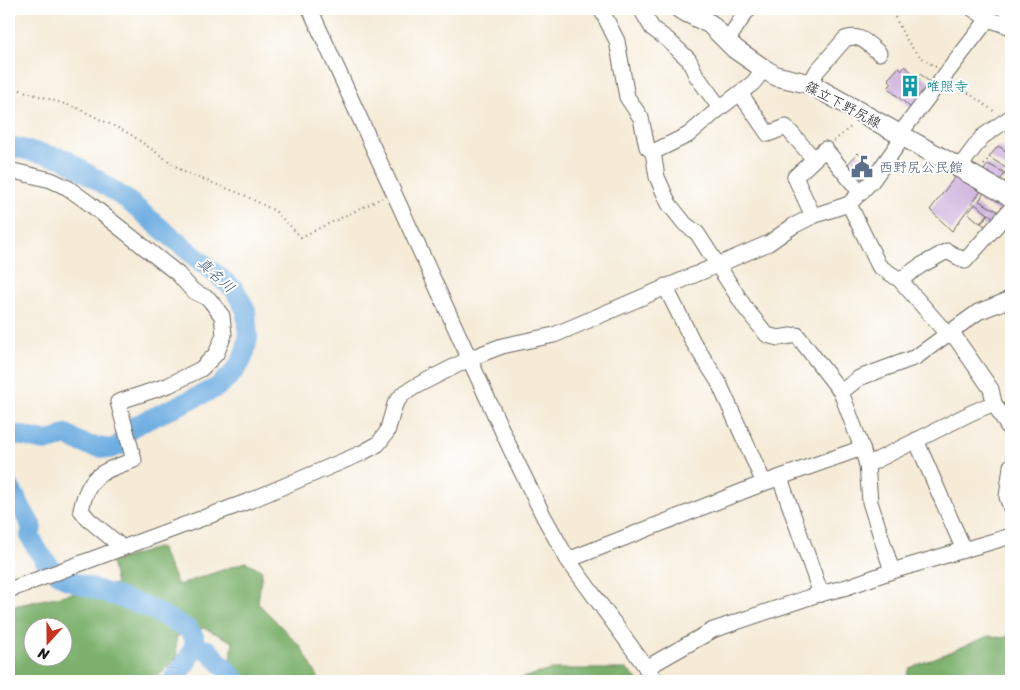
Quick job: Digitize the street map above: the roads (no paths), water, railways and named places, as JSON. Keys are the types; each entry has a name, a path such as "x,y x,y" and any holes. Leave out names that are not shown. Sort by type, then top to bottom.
{"main road":[{"name":"篠立下野尻線","path":"680,9 707,16 735,49 776,76 810,84 1011,197"}],"street":[{"path":"310,9 544,517 568,560 656,681"},
{"path":"602,9 617,42 627,97 641,118 647,147 653,152 657,177 669,204 685,224 697,234 746,309 767,335 778,338 797,335 841,392 867,465 870,502 892,570"},
{"path":"641,9 652,28 668,40 688,60 696,75 720,108"},
{"path":"727,41 750,9"},
{"path":"973,9 988,19 1011,27"},
{"path":"1004,9 1011,12"},
{"path":"9,590 88,559 249,501 362,453 378,444 387,432 395,404 403,394 471,358 502,346 554,335 769,243 793,226 812,216 849,204 887,163 901,136 988,19"},
{"path":"810,84 817,71 845,39 851,36 857,37 879,53"},
{"path":"653,152 688,135 753,83 764,69"},
{"path":"740,93 768,134 786,126 861,193"},
{"path":"959,168 982,137 1009,118"},
{"path":"812,216 795,178 819,154"},
{"path":"9,170 50,180 68,188 178,274 193,291 209,299 222,316 224,335 219,348 216,354 201,369 169,385 118,402 134,460 104,472 93,480 84,493 81,510 88,520 117,543 120,548"},
{"path":"849,204 879,266 900,280 948,335 955,337 991,388 994,402 1011,432"},
{"path":"900,280 947,251 964,261 1011,209"},
{"path":"665,286 693,342 718,381 764,482"},
{"path":"841,392 859,378 916,357 978,312 1011,296"},
{"path":"867,465 994,402"},
{"path":"916,440 964,550"},
{"path":"568,560 764,482 862,448"},
{"path":"1011,466 1007,497 1011,508"},
{"path":"780,478 821,594"},
{"path":"646,668 713,630 847,587 892,570 1011,536"}],"waterway":[{"path":"987,9 1003,20 1011,22"},
{"name":"真名川","path":"9,146 65,159 127,200 234,289 246,310 248,338 241,362 231,375 216,388 130,428 120,445 110,449 91,446 77,441 66,434 57,439 42,441 24,436 9,435"},
{"name":"真名川","path":"9,486 32,527 30,536 38,551 51,568 68,580 147,607 188,629 194,637 194,647 186,663 172,681"},
{"path":"194,647 208,650 237,681"}],"place":[{"name":"唯照寺","path":"910,86"},
{"name":"西野尻公民館","path":"862,167"}]}
